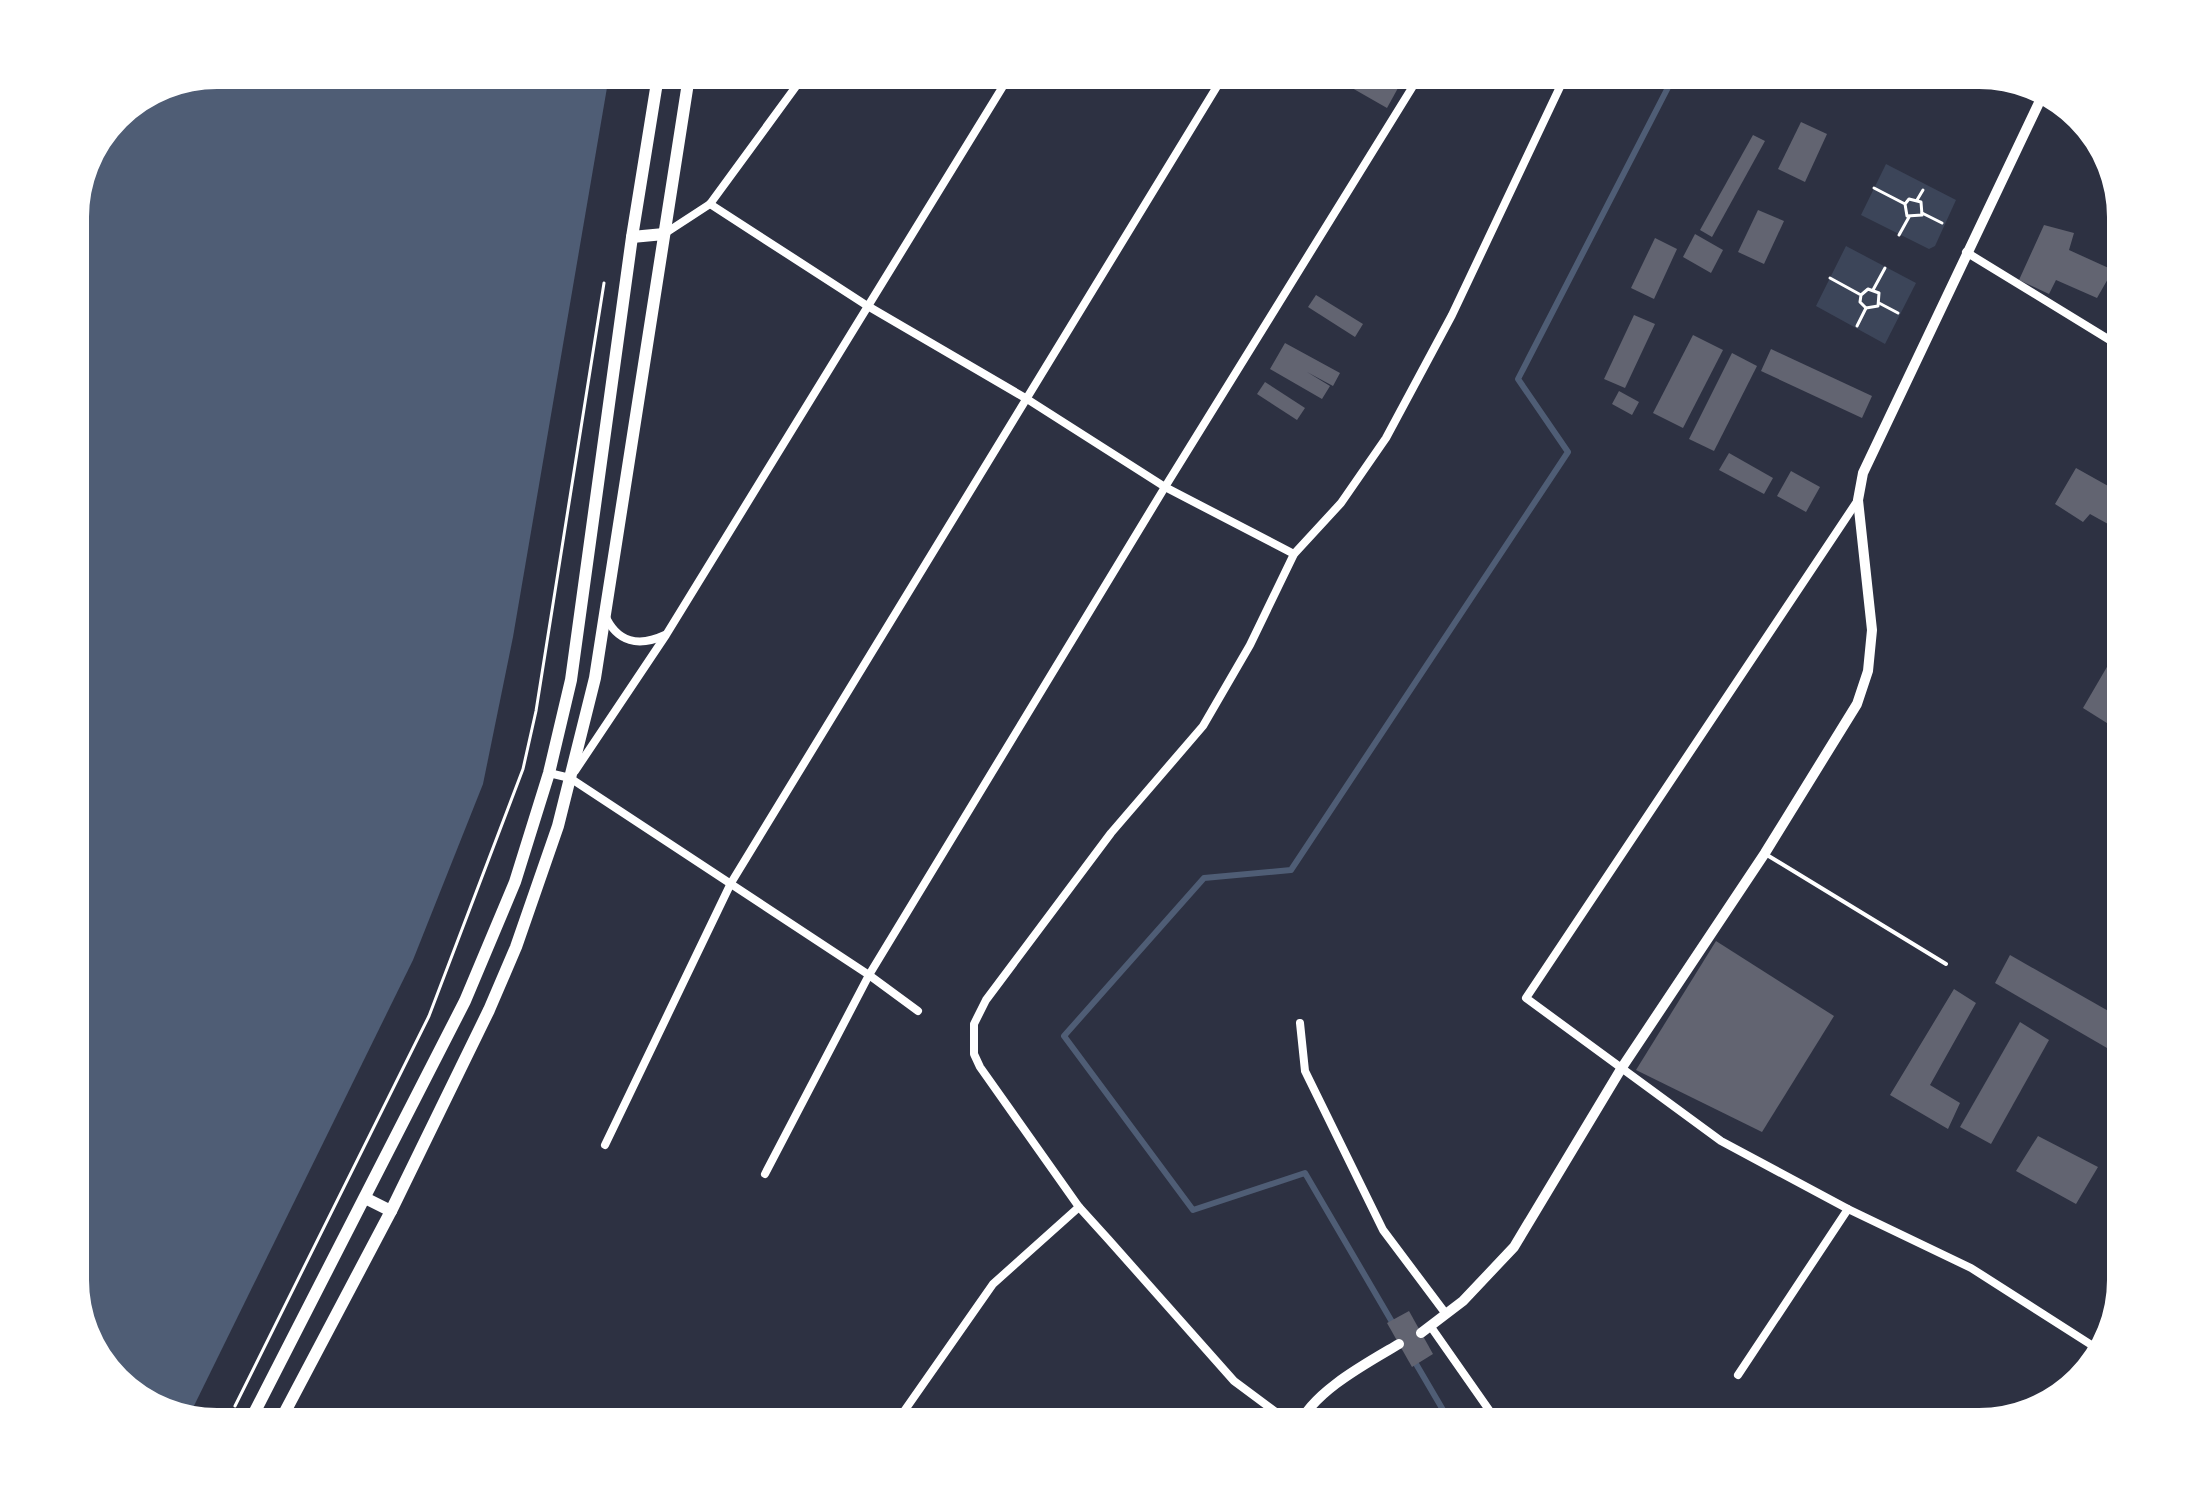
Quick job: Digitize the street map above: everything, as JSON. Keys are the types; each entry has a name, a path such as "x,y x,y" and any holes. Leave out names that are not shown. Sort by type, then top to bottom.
{"main road":[{"path":"254,1413 440,1056 492,939 549,773 571,680 632,237 657,84"},
{"path":"284,1413 391,1211 516,947 542,876 595,678 688,84"},
{"path":"632,237 664,234"},
{"path":"365,1198 391,1211"}],"street":[{"path":"664,234 710,204 798,84"},
{"path":"570,778 666,635 1004,84"},
{"path":"605,1145 731,883 1218,84"},
{"path":"765,1174 869,975 1414,84"},
{"path":"1278,1413 1234,1381 1079,1207 998,1096 974,1054 974,1024 986,1000 1111,833 1203,726 1250,645 1294,554 1341,503 1386,438 1452,315 1561,84"},
{"path":"2040,99 1871,450 1858,500 1526,998 1721,1141 1848,1209 1971,1268 2094,1347"},
{"path":"710,204 866,305 1027,399 1165,487 1294,554"},
{"path":"1966,252 2112,341"},
{"path":"1421,1333 1486,1281 1514,1247 1621,1069 1765,853 1857,704 1868,671 1872,630 1858,500"},
{"path":"605,614 611,628 637,642 647,643 666,635"},
{"path":"549,773 570,778 869,975 918,1011"},
{"path":"1300,1023 1305,1071 1344,1153 1383,1230 1446,1314"},
{"path":"903,1413 993,1284 1079,1207"},
{"path":"1738,1375 1848,1209"},
{"path":"1431,1327 1491,1413"},
{"path":"1305,1413 1358,1368 1399,1344"}],"lane":[{"path":"1765,853 1946,964"}],"path":[{"path":"1874,188 1905,204 1909,217 1899,235"},
{"path":"1917,200 1923,190"},
{"path":"1905,204 1909,199 1921,202 1922,213"},
{"path":"1909,217 1917,218 1922,213"},
{"path":"1922,213 1942,223"},
{"path":"1861,295 1873,290 1885,268"},
{"path":"1830,278 1861,295"},
{"path":"235,1406 429,1016 523,769 536,711 604,283"},
{"path":"1861,295 1860,302 1866,308 1873,309 1879,303 1879,293 1873,290"},
{"path":"1879,303 1898,313"},
{"path":"1857,326 1866,308"}],"shaded area":[{"path":"217,84 608,84 513,637 483,784 413,960 192,1410 143,1391 123,1374 102,1347 94,1331 84,1289 84,208 98,158 111,136 129,117 150,102 174,91"},
{"path":"1886,164 1956,200 1935,246 1929,249 1861,215"},
{"path":"1846,246 1916,283 1885,344 1816,306"}],"building":[{"path":"1345,84 1391,84 1398,88 1387,108"},
{"path":"1801,122 1827,134 1805,182 1778,169"},
{"path":"1753,135 1765,141 1712,237 1700,230"},
{"path":"1758,210 1784,221 1764,264 1738,252"},
{"path":"2044,225 2074,233 2069,250 2112,270 2097,298 2056,280 2049,294 2019,280"},
{"path":"1695,234 1723,250 1711,273 1683,257"},
{"path":"1655,238 1677,249 1654,299 1631,288"},
{"path":"1316,295 1363,324 1355,337 1308,307"},
{"path":"1634,315 1655,324 1625,388 1604,379"},
{"path":"1693,335 1723,350 1683,428 1653,413"},
{"path":"1285,343 1340,373 1333,386 1307,372 1330,386 1322,399 1270,369"},
{"path":"1771,349 1872,396 1862,418 1761,371"},
{"path":"1732,353 1757,366 1714,451 1689,439"},
{"path":"1265,382 1305,408 1297,420 1257,394"},
{"path":"1619,391 1639,402 1632,415 1612,404"},
{"path":"1729,453 1773,478 1764,494 1719,470"},
{"path":"2076,468 2112,488 2112,526 2090,514 2083,522 2055,504"},
{"path":"1791,471 1820,487 1806,512 1777,496"},
{"path":"2111,660 2112,726 2083,708"},
{"path":"1716,941 1834,1016 1762,1132 1636,1070"},
{"path":"2010,955 2112,1013 2112,1051 1995,983"},
{"path":"1954,989 1976,1003 1930,1085 1960,1103 1948,1129 1890,1095"},
{"path":"2020,1022 2049,1040 1991,1144 1960,1127"},
{"path":"2038,1136 2098,1167 2076,1204 2016,1171"},
{"path":"1409,1311 1433,1354 1412,1367 1387,1323"}],"waterway":[{"path":"1395,1327 1305,1173 1193,1210 1064,1036 1204,878 1291,870 1568,452 1518,379 1670,84"},
{"path":"1412,1357 1445,1413"}]}
